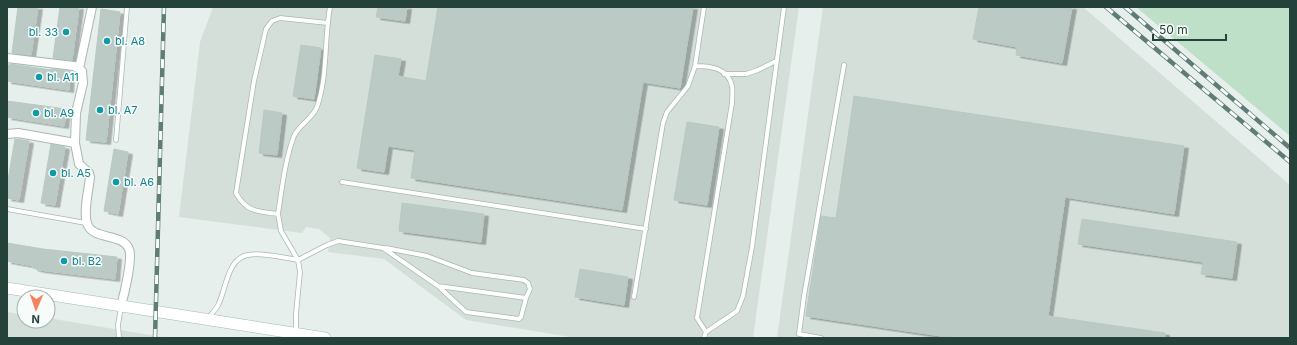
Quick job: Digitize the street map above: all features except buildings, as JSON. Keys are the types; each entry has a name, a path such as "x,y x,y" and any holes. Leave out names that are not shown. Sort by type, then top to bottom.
{"main road":[{"path":"7,288 296,336 325,338"}],"street":[{"path":"79,68 92,7"},
{"path":"7,58 74,66 82,71 83,83 76,113 74,143 79,164 89,173 90,177 87,204 87,223 95,233 124,242 129,249 130,259 122,306"},
{"path":"7,134 18,133 74,143"}],"lane":[{"path":"116,140 127,7"},
{"path":"296,336 296,314 300,272 298,260 280,231 278,214 286,166 295,134 316,108 324,78 330,7"},
{"path":"634,297 663,123 666,112 688,86 695,66 704,7"},
{"path":"704,338 706,332 737,311 743,296 752,246 784,7"},
{"path":"278,214 252,210 242,204 236,193 254,81 266,29 272,21 280,18 328,23"},
{"path":"724,74 746,74 758,70 776,60"},
{"path":"820,338 799,336 804,296 844,64"},
{"path":"695,66 718,68 732,85 732,103 697,318 706,332"},
{"path":"342,182 646,228"},
{"path":"7,209 87,223"},
{"path":"206,320 219,304 232,268 240,258 248,254 298,260 338,241 383,248 427,256 472,273 524,280 528,283 530,289 526,298 522,317 519,319 466,312 438,286 383,248"},
{"path":"438,286 526,298"},
{"path":"119,338 118,325 122,306"}],"shaded area":[{"path":"213,7 799,7 753,338 576,338 466,320 384,259 328,252 330,238 319,229 306,227 302,233 179,217 200,42"},
{"path":"823,7 1083,7 1290,185 1290,338 777,338"},
{"path":"7,312 16,314 16,329 56,329 56,319 168,338 7,338"}],"green space":[{"path":"1136,7 1290,7 1290,136"}],"railway":[{"path":"155,338 164,7"},
{"path":"1106,7 1290,162"},
{"path":"1125,7 1290,148"}],"place":[{"name":"bl. 33","path":"66,32"},
{"name":"bl. A8","path":"107,41"},
{"name":"bl. A11","path":"39,77"},
{"name":"bl. A7","path":"100,110"},
{"name":"bl. A9","path":"36,113"},
{"name":"bl. A5","path":"53,173"},
{"name":"bl. A6","path":"116,182"},
{"name":"bl. B2","path":"64,261"}]}
